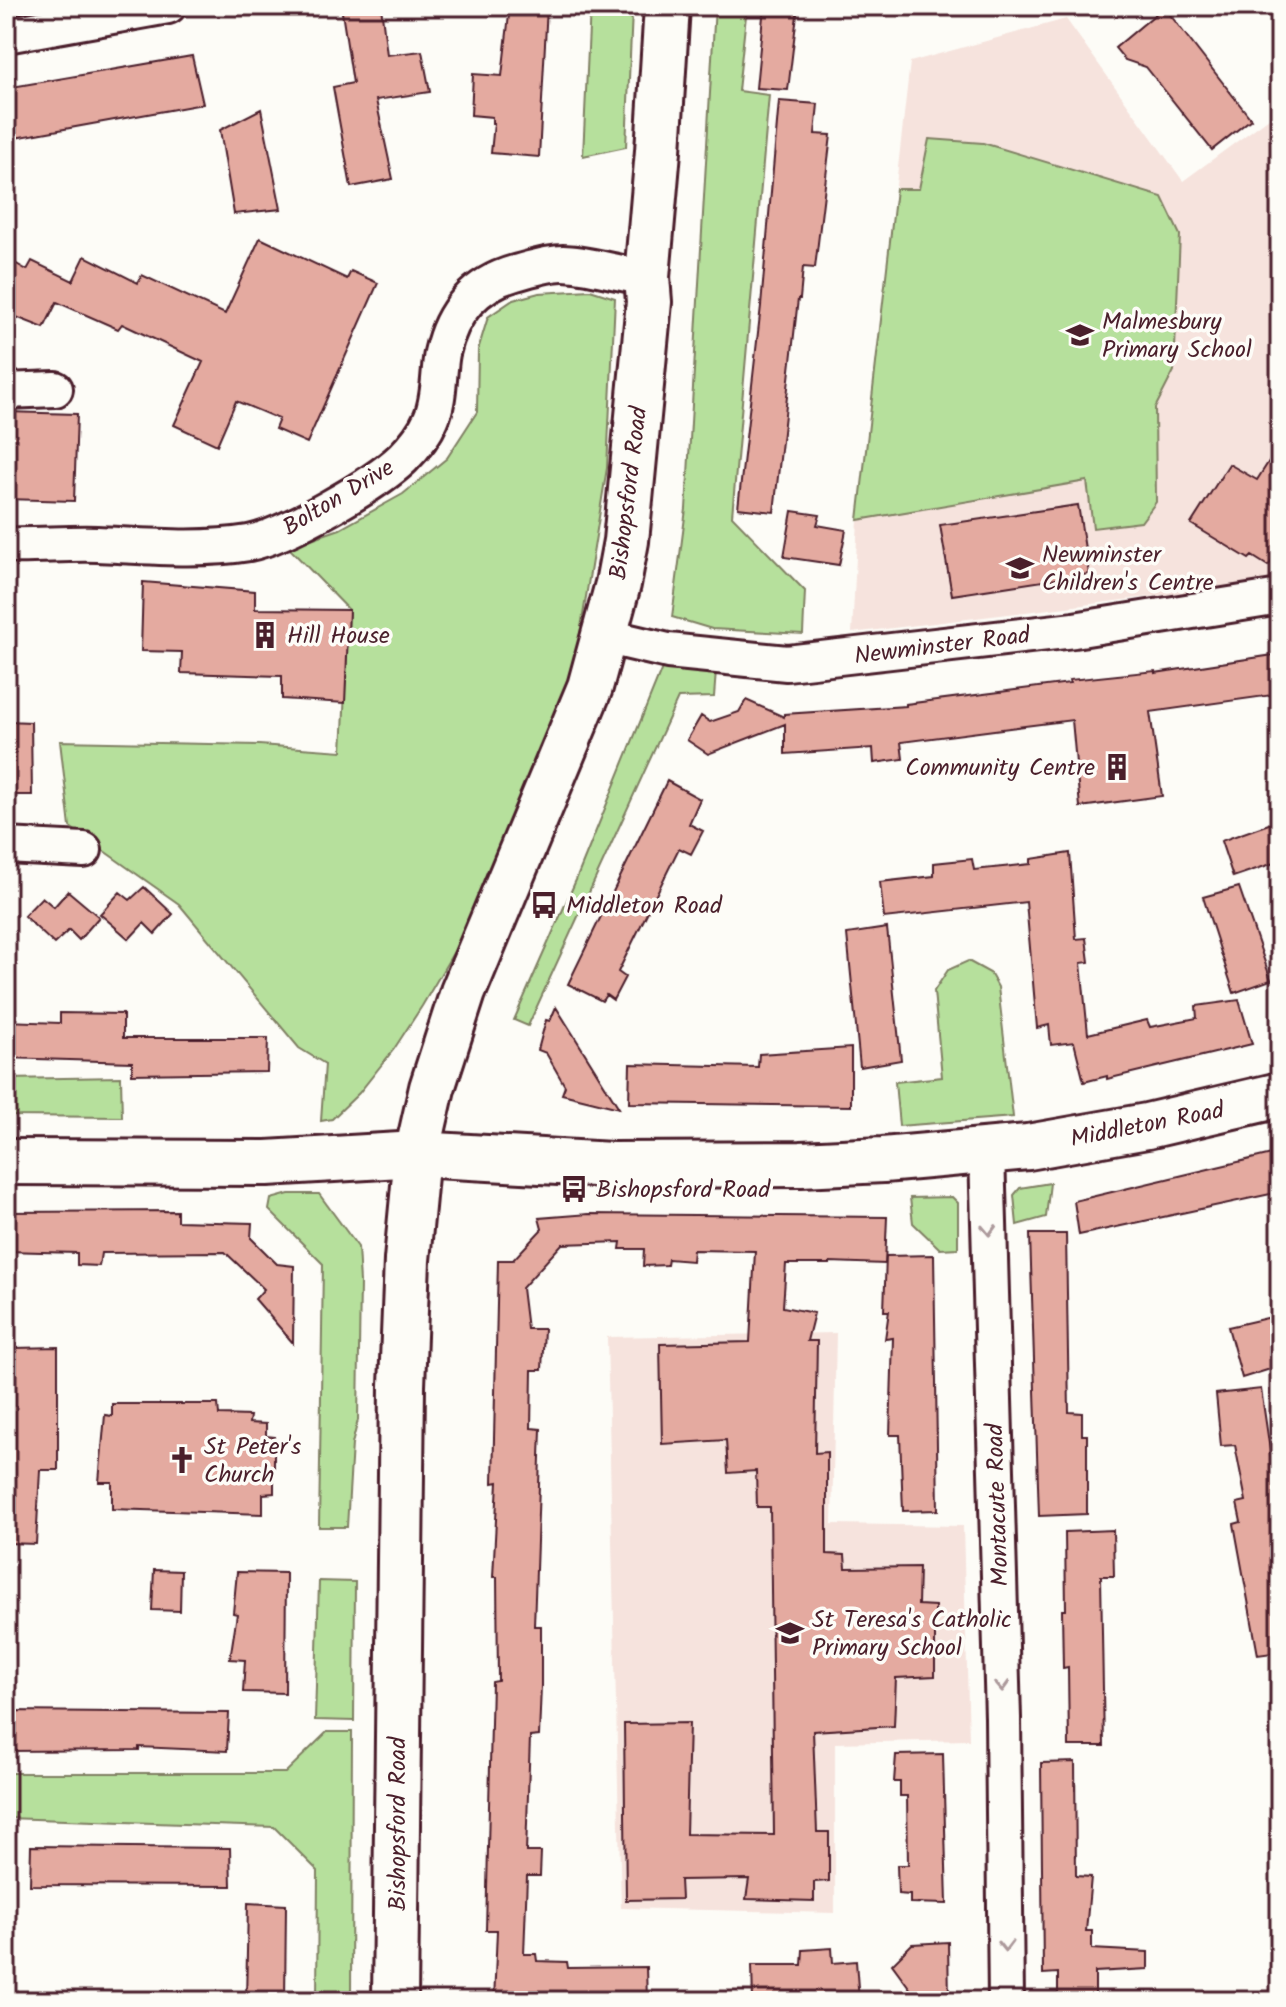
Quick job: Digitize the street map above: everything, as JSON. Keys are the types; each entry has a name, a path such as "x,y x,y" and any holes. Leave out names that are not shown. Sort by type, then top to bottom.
{"main road":[{"name":"Bishopsford Road","path":"395,2001 402,1386 407,1260 417,1154 432,1088 463,992 590,687 618,584 626,541 649,302 647,277 667,6"},
{"name":"Middleton Road","path":"6,1162 267,1163 417,1154 612,1165 883,1160 987,1152 1147,1126 1280,1095"}],"street":[{"path":"6,35 168,6"},
{"name":"Bolton Drive","path":"6,545 167,547 249,543 279,534 381,475 418,441 432,418 442,352 454,318 470,296 495,279 563,263 623,276 647,277"},
{"path":"6,391 55,389"},
{"name":"Newminster Road","path":"604,636 668,651 787,663 1074,630 1280,597"},
{"path":"6,846 84,850"},
{"name":"Montacute Road","path":"987,1152 1003,1718 1006,2001"}],"shaded area":[{"name":"Malmesbury Primary School","path":"1066,19 1183,181 1280,110 1280,581 852,633 858,520 910,62"},
{"name":"St Teresa's Catholic Primary School","path":"836,1333 832,1524 963,1526 969,1740 835,1743 835,1913 621,1908 607,1337"}],"green space":[{"path":"590,6 632,6 626,147 583,156"},
{"path":"715,6 747,6 738,91 769,95 732,516 805,591 803,634 712,629 672,617 686,509"},
{"path":"929,139 983,143 1162,197 1180,235 1174,371 1155,408 1156,502 1141,522 1093,528 1087,481 858,520 896,189 919,189"},
{"path":"590,290 615,298 607,468 571,689 466,931 394,1049 359,1093 332,1119 321,1121 325,1064 299,1048 179,904 70,827 60,741 259,745 342,751 349,610 288,547 340,529 403,494 447,458 477,412 478,350 488,317 513,300 539,293"},
{"path":"662,668 716,671 714,697 678,698 528,1026 514,1020 576,880"},
{"path":"968,961 990,973 998,987 1013,1117 899,1126 895,1082 942,1077 934,991 948,970"},
{"path":"121,1077 122,1117 6,1116 6,1079"},
{"path":"1050,1183 1046,1217 1017,1225 1014,1195 1020,1188"},
{"path":"289,1194 319,1194 358,1247 358,1420 352,1444 347,1527 319,1527 323,1264 269,1210 271,1199"},
{"path":"952,1197 958,1203 958,1248 940,1249 913,1223 910,1198"},
{"path":"319,1581 355,1582 354,1721 315,1720"},
{"path":"327,1732 352,1732 351,2001 317,2001 318,1871 274,1827 6,1818 6,1773 285,1773"}],"building":[{"path":"341,6 381,6 387,55 422,51 430,92 376,100 393,179 351,187 333,87 353,83"},
{"path":"510,6 547,6 539,157 491,153 492,117 471,115 473,74 502,76"},
{"path":"764,6 798,6 788,90 756,88"},
{"path":"1164,7 1251,119 1212,150 1146,67 1125,60 1115,48"},
{"path":"192,56 203,104 9,139 6,88"},
{"path":"779,101 818,104 815,134 831,135 815,268 803,267 798,299 774,512 738,508 761,306"},
{"path":"261,109 281,209 234,214 220,130"},
{"path":"260,238 347,279 351,271 378,283 307,443 275,429 279,419 236,401 217,445 174,425 203,362 122,324 118,329 57,302 44,328 6,313 6,258 27,270 32,261 73,281 85,256 138,283 142,275 225,314"},
{"path":"6,412 77,414 74,501 6,499"},
{"path":"1280,444 1280,551 1268,566 1252,556 1249,559 1191,524 1229,464 1257,480"},
{"path":"1078,505 1089,574 952,595 940,525"},
{"path":"792,511 820,515 817,525 846,530 839,565 784,557"},
{"name":"Hill House","path":"143,582 255,591 255,609 349,610 345,703 282,699 282,676 181,673 182,652 141,651"},
{"path":"1280,654 1280,694 1150,712 1162,796 1080,807 1072,720 901,742 903,759 874,763 873,748 785,754 785,724 708,754 687,740 701,716 710,722 739,712 746,700 784,717 784,714 906,706 1070,683 1069,680 1155,673"},
{"path":"6,721 31,722 32,795 6,795"},
{"path":"667,781 700,799 689,824 703,831 691,854 679,848 618,972 625,977 613,1000 606,995 602,1001 568,984"},
{"path":"1280,820 1280,861 1233,877 1221,841"},
{"path":"1070,853 1076,939 1086,938 1089,962 1081,963 1088,1034 1147,1020 1150,1027 1197,1018 1196,1006 1239,1000 1252,1044 1084,1082 1074,1042 1051,1045 1049,1025 1037,1028 1026,902 884,918 880,882 934,876 934,863 972,859 974,870 1031,864 1031,859"},
{"path":"144,887 173,914 155,934 144,923 129,939 100,914 120,892 130,900"},
{"path":"1239,887 1271,980 1234,993 1203,897"},
{"path":"68,891 99,917 79,940 69,930 54,944 24,916 42,897 54,907"},
{"path":"887,928 901,1060 860,1067 847,934"},
{"path":"556,1007 619,1108 562,1094 565,1086 546,1053 538,1050 546,1020 550,1021"},
{"path":"60,1013 123,1014 123,1038 268,1038 267,1072 132,1074 132,1062 6,1058 6,1021 60,1023"},
{"path":"851,1048 851,1106 629,1103 630,1064 758,1067 759,1054"},
{"path":"1280,1152 1280,1192 1079,1235 1074,1201"},
{"path":"177,1211 177,1221 252,1223 251,1238 277,1264 294,1266 293,1343 255,1299 264,1289 225,1252 101,1253 99,1266 77,1265 77,1253 6,1251 6,1212"},
{"path":"589,1214 887,1217 885,1264 786,1264 783,1307 814,1313 807,1341 817,1341 815,1453 827,1452 827,1554 845,1555 846,1568 919,1567 918,1605 935,1606 935,1676 896,1678 894,1726 813,1731 817,1832 829,1832 829,1881 814,1882 814,1901 746,1899 749,1879 680,1880 681,1899 626,1900 624,1724 689,1723 686,1834 774,1835 770,1507 757,1507 756,1471 728,1473 726,1440 662,1444 660,1344 750,1342 755,1251 693,1250 692,1261 668,1259 667,1265 643,1266 644,1249 620,1249 621,1242 562,1244 522,1288 527,1329 544,1329 542,1370 532,1370 531,1428 541,1429 534,1626 541,1626 541,1686 539,1736 530,1737 526,1852 541,1852 540,1876 527,1876 524,1954 536,1954 537,1961 567,1962 568,1968 646,1967 647,2001 494,2001 497,1930 486,1930 492,1682 498,1681 497,1577 493,1577 498,1482 493,1483 498,1260 513,1260 542,1229 539,1218"},
{"path":"1030,1234 1066,1234 1069,1412 1082,1413 1082,1435 1087,1435 1087,1514 1039,1516"},
{"path":"934,1255 938,1510 903,1511 900,1435 890,1435 893,1338 885,1339 889,1311 884,1311 886,1256"},
{"path":"1280,1315 1280,1366 1242,1378 1228,1327"},
{"path":"58,1347 58,1470 40,1470 36,1544 6,1543 6,1442 13,1442 14,1348"},
{"path":"1261,1389 1280,1518 1280,1652 1258,1655 1234,1524 1241,1522 1237,1503 1246,1501 1235,1445 1221,1446 1216,1394"},
{"name":"St Peter's Church","path":"112,1404 218,1404 219,1415 250,1416 249,1423 266,1424 266,1436 274,1437 274,1493 263,1494 263,1514 112,1509 112,1482 99,1482 105,1415 112,1416"},
{"path":"1113,1530 1114,1576 1101,1576 1104,1746 1069,1746 1068,1667 1063,1668 1065,1532"},
{"path":"154,1570 181,1571 180,1611 152,1610"},
{"path":"237,1572 286,1573 285,1693 243,1692 245,1660 230,1659 237,1614 233,1613"},
{"path":"6,1711 229,1713 227,1751 139,1747 139,1750 6,1751"},
{"path":"943,1754 947,1904 910,1903 910,1895 898,1894 897,1865 908,1865 907,1796 900,1796 900,1782 894,1782 896,1755"},
{"path":"1075,1762 1076,1876 1091,1877 1086,1931 1092,1931 1092,1949 1148,1952 1148,1969 1095,1972 1095,2001 1058,2001 1058,1973 1043,1974 1041,1763"},
{"path":"31,1846 230,1848 231,1886 30,1885"},
{"path":"248,1903 286,1905 285,2001 246,2001"},
{"path":"948,1942 949,2001 911,2000 911,1990 892,1964 912,1944"},
{"path":"832,1948 833,1963 856,1961 859,2001 753,2001 752,1965 802,1965 803,1950"}],"place":[{"name":"Malmesbury Primary School","path":"1080,335"},
{"name":"Newminster Children's Centre","path":"1020,568"},
{"name":"Hill House","path":"265,635"},
{"name":"Community Centre","path":"1117,767"},
{"name":"Middleton Road","path":"544,905"},
{"name":"Bishopsford Road","path":"574,1189"},
{"name":"St Peter's Church","path":"182,1460"},
{"name":"St Teresa's Catholic Primary School","path":"790,1633"}]}
